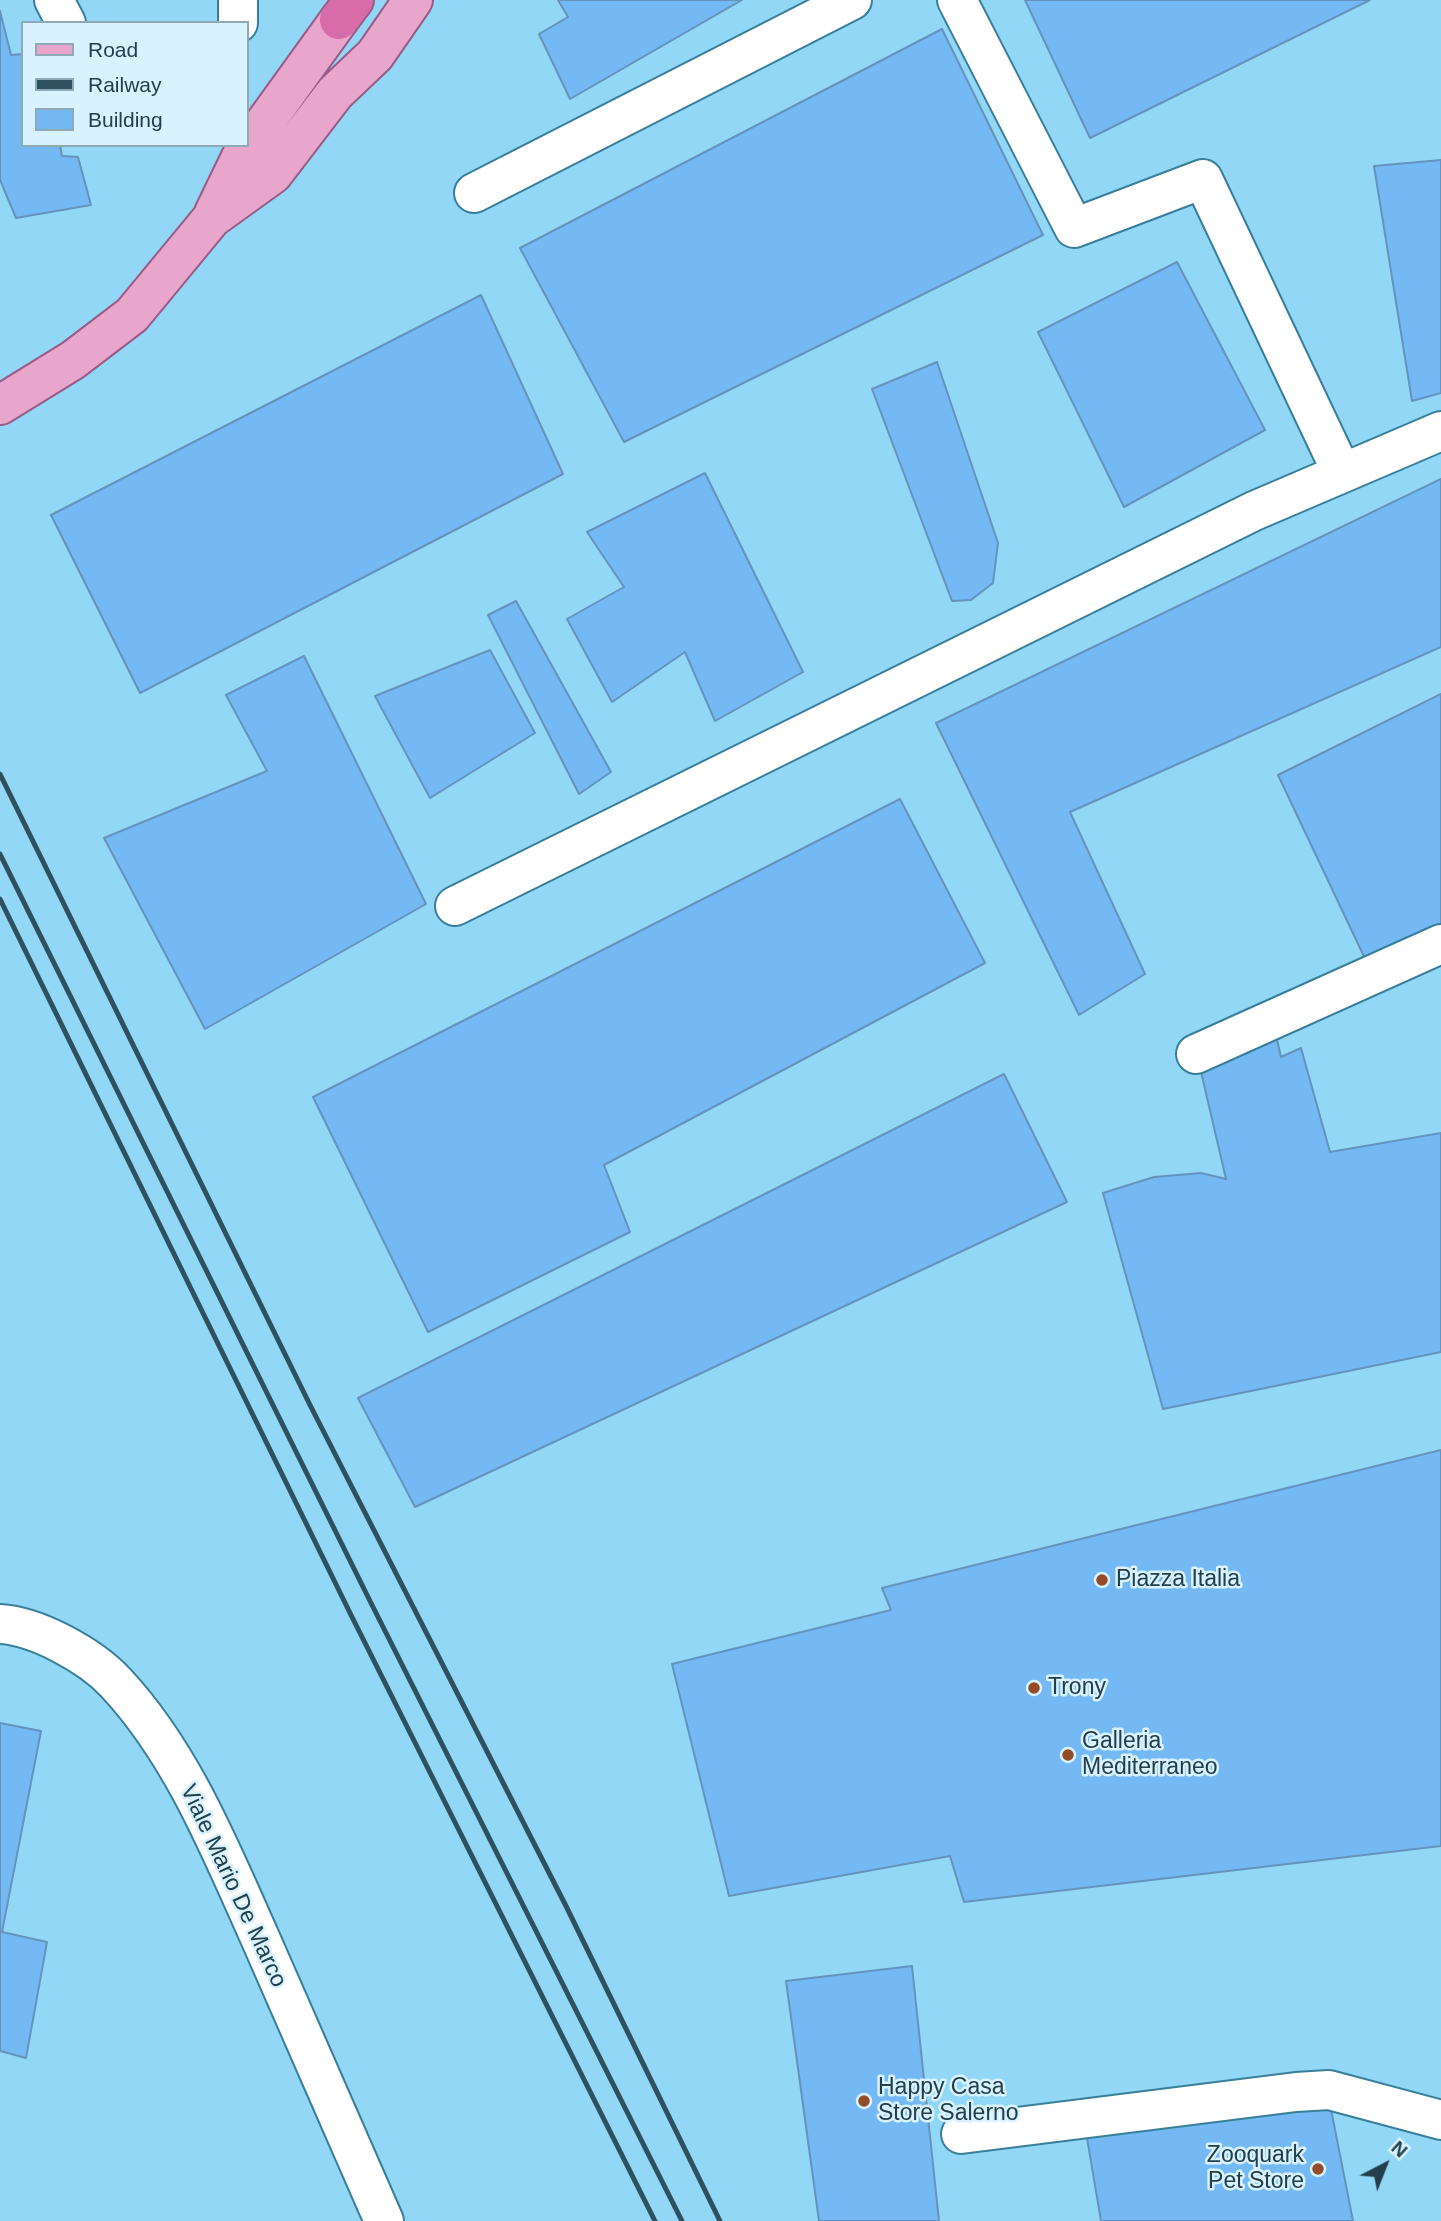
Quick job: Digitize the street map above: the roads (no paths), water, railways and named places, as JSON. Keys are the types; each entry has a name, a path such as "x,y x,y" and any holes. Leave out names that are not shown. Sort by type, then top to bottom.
{"main road":[{"path":"0,405 73,359 132,315 212,218 272,174 335,93 374,55 413,0"},
{"path":"335,93 344,7"},
{"path":"248,146 344,7"},
{"path":"212,218 229,160 243,153 247,147"}],"street":[{"path":"54,0 65,21"},
{"path":"238,0 238,21"},
{"path":"474,193 852,0"},
{"path":"957,0 1074,228 1203,179 1342,473"},
{"path":"455,906 1241,517 1441,431"},
{"path":"1196,1054 1441,944"},
{"name":"Viale Mario De Marco","path":"0,1624 16,1625 65,1645 114,1681 146,1719 175,1764 212,1830 384,2221"},
{"path":"961,2134 1296,2092 1329,2091 1441,2120"}],"railway":[{"path":"0,774 310,1405 566,1906 720,2221"},
{"path":"0,854 372,1605 682,2221"},
{"path":"0,899 352,1617 655,2221"}],"place":[{"name":"Piazza Italia","path":"1102,1580"},
{"name":"Trony","path":"1034,1688"},
{"name":"Galleria Mediterraneo","path":"1068,1755"},
{"name":"Happy Casa Store Salerno","path":"864,2101"},
{"name":"Zooquark Pet Store","path":"1318,2169"}]}
